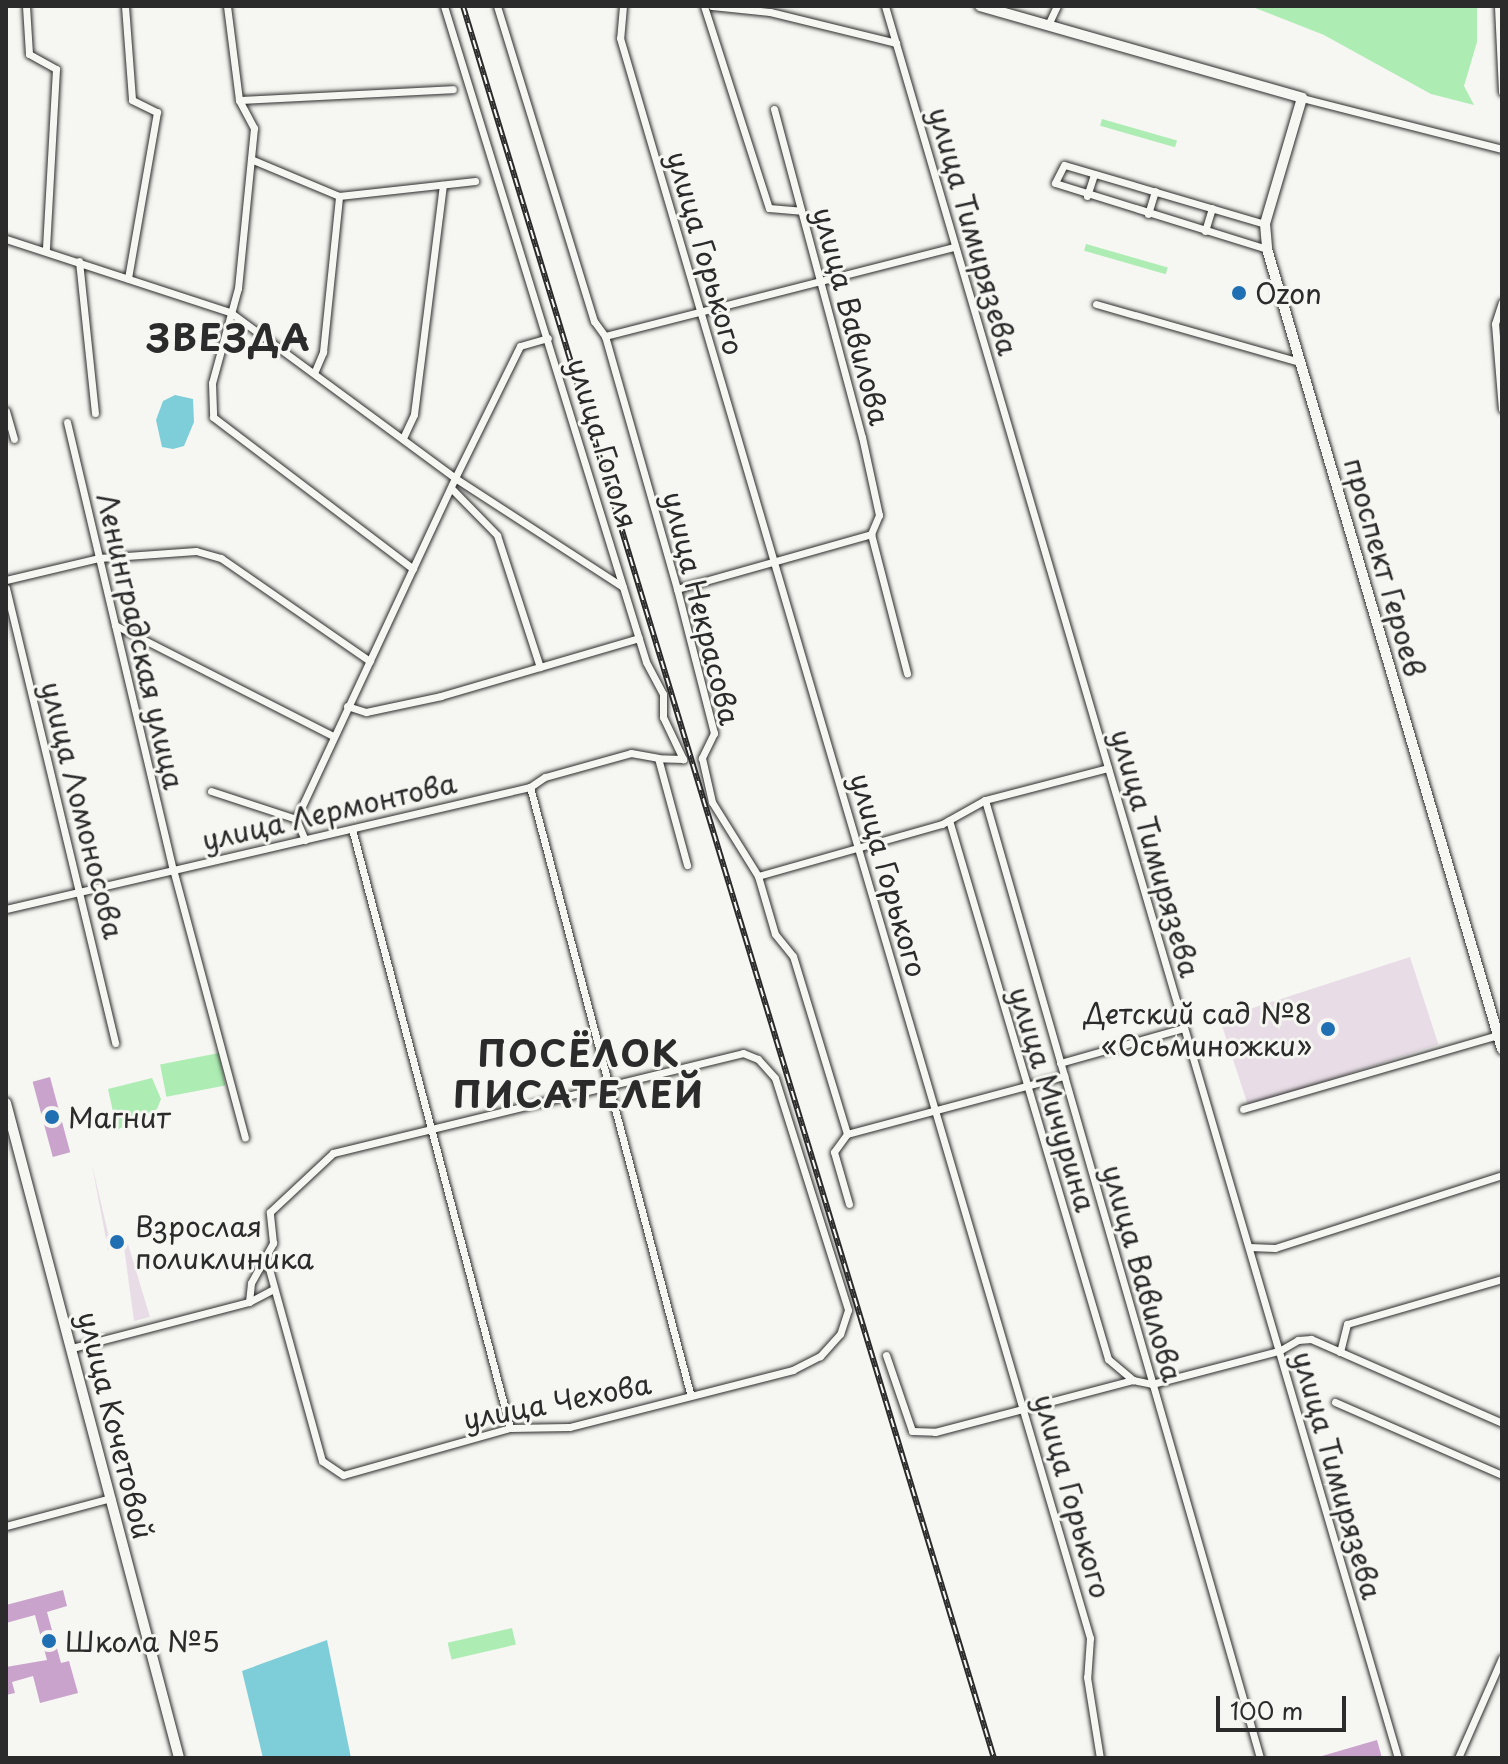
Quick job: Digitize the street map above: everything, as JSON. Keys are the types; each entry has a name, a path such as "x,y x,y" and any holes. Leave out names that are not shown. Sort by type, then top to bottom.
{"street":[{"path":"26,6 29,54 56,69 46,250"},
{"path":"125,6 132,100 157,112 128,278"},
{"path":"227,6 239,100 254,128 253,160 238,288 212,383 213,417 413,569"},
{"name":"улица Гоголя","path":"444,6 639,638 683,759 658,758"},
{"name":"улица Некрасова","path":"497,6 594,321 605,336 677,589 714,733 702,758 712,802 758,876 775,934 793,956 847,1134 834,1152 849,1204"},
{"name":"улица Горького","path":"623,6 620,38 935,1111 1026,1408 1090,1638 1087,1677 1100,1758"},
{"path":"704,6 769,208 801,211"},
{"path":"712,6 770,12 896,43"},
{"name":"улица Тимирязева","path":"885,6 1398,1758"},
{"path":"980,6 1302,98 1502,149"},
{"path":"1048,25 1057,6"},
{"path":"1498,6 1502,92"},
{"path":"239,100 453,89"},
{"name":"проспект Героев","path":"1302,98 1265,224 1267,249 1502,1049"},
{"name":"улица Вавилова","path":"774,109 879,515 871,534"},
{"path":"253,160 339,196 475,181"},
{"path":"1265,224 1094,174 1058,168 1058,188 1267,249"},
{"path":"1087,196 1094,174"},
{"path":"403,438 414,414 443,185"},
{"path":"1148,214 1155,191"},
{"path":"315,371 323,352 339,196"},
{"path":"1205,231 1212,208"},
{"path":"6,239 230,312 315,371 455,478 624,588"},
{"path":"605,336 955,247"},
{"path":"79,261 95,413"},
{"path":"1502,302 1495,324 1502,409"},
{"path":"1096,304 1300,362"},
{"path":"305,840 296,819 455,478 520,346 548,338"},
{"path":"6,411 14,439"},
{"name":"Ленинградская улица","path":"67,422 173,869 245,1137"},
{"path":"451,488 497,535 540,667"},
{"path":"677,589 773,559 871,534 907,673"},
{"path":"6,580 99,558 164,549 221,558 370,661"},
{"name":"улица Ломоносова","path":"6,588 81,890 115,1043"},
{"path":"115,625 333,736"},
{"path":"347,706 366,712 396,706 639,638"},
{"name":"улица Лермонтова","path":"6,909 530,787 545,777 631,753 658,758"},
{"path":"658,758 687,865"},
{"path":"758,876 949,820 985,800 1108,768"},
{"path":"530,787 605,1088 690,1393"},
{"path":"211,791 296,819"},
{"name":"улица Вавилова","path":"985,800 1260,1758"},
{"name":"улица Мичурина","path":"949,820 1108,1359 1133,1380"},
{"path":"352,829 510,1428"},
{"path":"1060,1063 1184,1028"},
{"path":"1243,1109 1498,1035"},
{"name":"улица Чехова","path":"272,1290 322,1461 343,1475 510,1428 569,1427 690,1393 793,1370 820,1356 840,1334 848,1310 795,1129 775,1078 758,1059 743,1053 605,1088"},
{"path":"847,1134 1064,1076"},
{"path":"249,1302 251,1283 273,1243 270,1212 333,1153 605,1088"},
{"name":"улица Кочетовой","path":"6,1103 179,1758"},
{"path":"1249,1247 1275,1248 1502,1175"},
{"path":"72,1348 249,1302 272,1290 266,1258"},
{"path":"1340,1352 1347,1324 1502,1279"},
{"path":"886,1355 912,1431 935,1432 1133,1380 1152,1384 1279,1351 1311,1339 1502,1423"},
{"path":"1335,1402 1502,1475"},
{"path":"6,1526 111,1498"},
{"path":"1458,1758 1502,1658"}],"shaded area":[{"name":"Детский сад №8 «Осьминожки»","path":"1410,957 1438,1044 1248,1106 1220,1019"},
{"name":"Взрослая поликлиника","path":"92,1165 109,1237 125,1234 150,1317 134,1321 124,1247 108,1250"}],"green space":[{"path":"1250,6 1477,6 1477,42 1464,86 1474,105 1431,94 1324,35"},
{"path":"1102,119 1177,140 1175,147 1100,126"},
{"path":"1086,244 1168,267 1166,274 1084,251"},
{"path":"219,1053 225,1085 166,1097 160,1064"},
{"path":"152,1078 161,1099 157,1109 117,1130 108,1089"},
{"path":"512,1628 516,1645 452,1659 448,1643"}],"water":[{"path":"175,395 193,399 194,422 184,446 173,449 162,447 156,420 163,401"},
{"path":"327,1640 351,1758 263,1758 242,1671"}],"building":[{"name":"Магнит","path":"50,1077 70,1152 53,1157 33,1082"},
{"name":"Школа №5","path":"63,1590 67,1606 47,1612 61,1663 69,1661 78,1693 40,1703 33,1676 12,1682 15,1693 6,1695 6,1667 47,1660 35,1615 6,1623 6,1605"},
{"path":"1377,1740 1382,1758 1322,1758 1322,1756"}],"railway":[{"path":"463,6 994,1758"}],"place":[{"name":"Ozon","path":"1239,293"},
{"name":"Детский сад №8 «Осьминожки»","path":"1328,1029"},
{"name":"Магнит","path":"52,1117"},
{"name":"Взрослая поликлиника","path":"117,1242"},
{"name":"Школа №5","path":"49,1641"}],"district":[{"name":"ЗВЕЗДА","path":"229,337"},
{"name":"ПОСЁЛОК ПИСАТЕЛЕЙ","path":"579,1072"}]}
